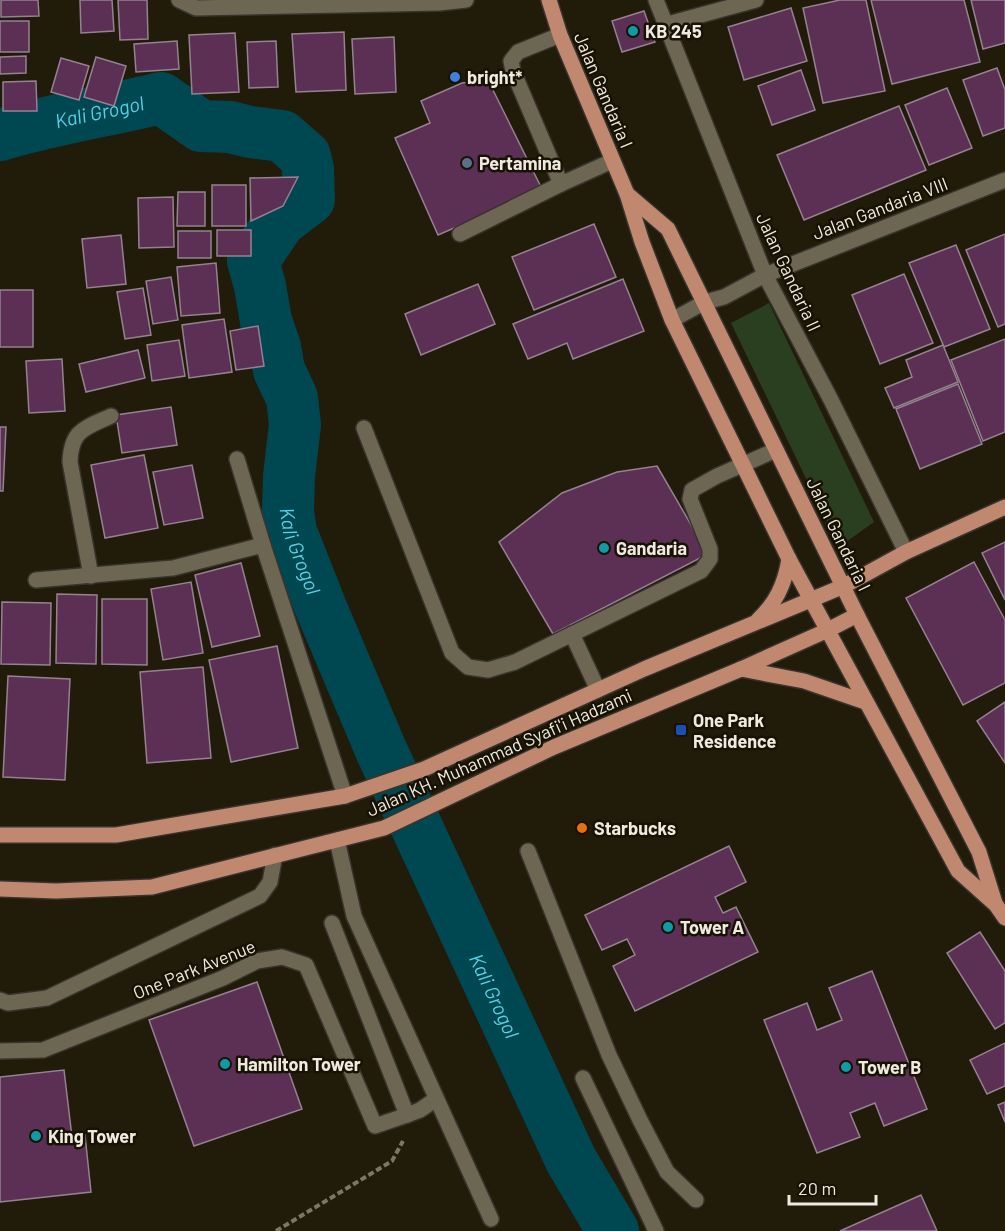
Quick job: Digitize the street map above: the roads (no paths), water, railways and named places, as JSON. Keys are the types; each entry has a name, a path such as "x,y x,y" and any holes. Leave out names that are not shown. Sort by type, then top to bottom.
{"main road":[{"name":"Jalan Gandaria I","path":"549,0 560,35 627,194 642,242 672,320 789,559 958,871 1000,911"},
{"name":"Jalan Gandaria I","path":"627,194 668,230 857,615 979,852 1000,911"},
{"name":"Jalan KH. Muhammad Syafi'i Hadzami","path":"0,835 116,835 345,795 379,786 424,769 598,690 812,600 906,552 1005,507"},
{"path":"753,624 778,596 786,578 789,559"},
{"name":"Jalan KH. Muhammad Syafi'i Hadzami","path":"0,889 56,891 152,887 384,828 554,747 741,669 857,615"},
{"path":"741,669 804,681 865,702"}],"street":[{"path":"180,0 196,8 439,3 466,0"},
{"name":"Jalan Gandaria II","path":"656,0 664,26 765,275 831,400 906,552"},
{"path":"664,26 756,0"},
{"path":"560,35 518,52 511,61 513,71 561,184"},
{"path":"460,234 612,161"},
{"name":"Jalan Gandaria VIII","path":"672,320 705,302 724,297 765,275 1005,180"},
{"path":"91,576 70,462 70,448 74,438 82,429 111,416"},
{"path":"364,428 453,653 468,668 488,670 515,662 701,571 710,560 710,549 690,499 692,490 717,476 776,450"},
{"path":"237,459 345,795"},
{"path":"36,580 173,568 263,545"},
{"path":"572,634 598,690"},
{"path":"337,840 354,916 491,1219"},
{"path":"528,851 609,1054 640,1120 667,1172 696,1200"},
{"name":"One Park Avenue","path":"0,1000 8,1003 47,998 260,896 270,882 275,855"},
{"path":"332,923 413,1112"},
{"name":"One Park Avenue","path":"0,1051 43,1050 223,978 257,961 282,957 306,965 375,1126 413,1112 436,1099"},
{"path":"583,1078 656,1231"}],"waterway":[{"name":"Kali Grogol","path":"0,135 161,98 201,126 230,127 282,136 305,156 309,199 280,221 253,261 279,370 292,398 295,425 289,476 288,512 291,532 381,750 571,1160 613,1231"}],"place":[{"name":"KB 245","path":"633,31"},
{"name":"bright*","path":"455,77"},
{"name":"Pertamina","path":"467,163"},
{"name":"Gandaria","path":"604,548"},
{"name":"One Park Residence","path":"681,730"},
{"name":"Starbucks","path":"582,828"},
{"name":"Tower A","path":"668,927"},
{"name":"Hamilton Tower","path":"225,1064"},
{"name":"Tower B","path":"846,1067"},
{"name":"King Tower","path":"36,1136"}]}
